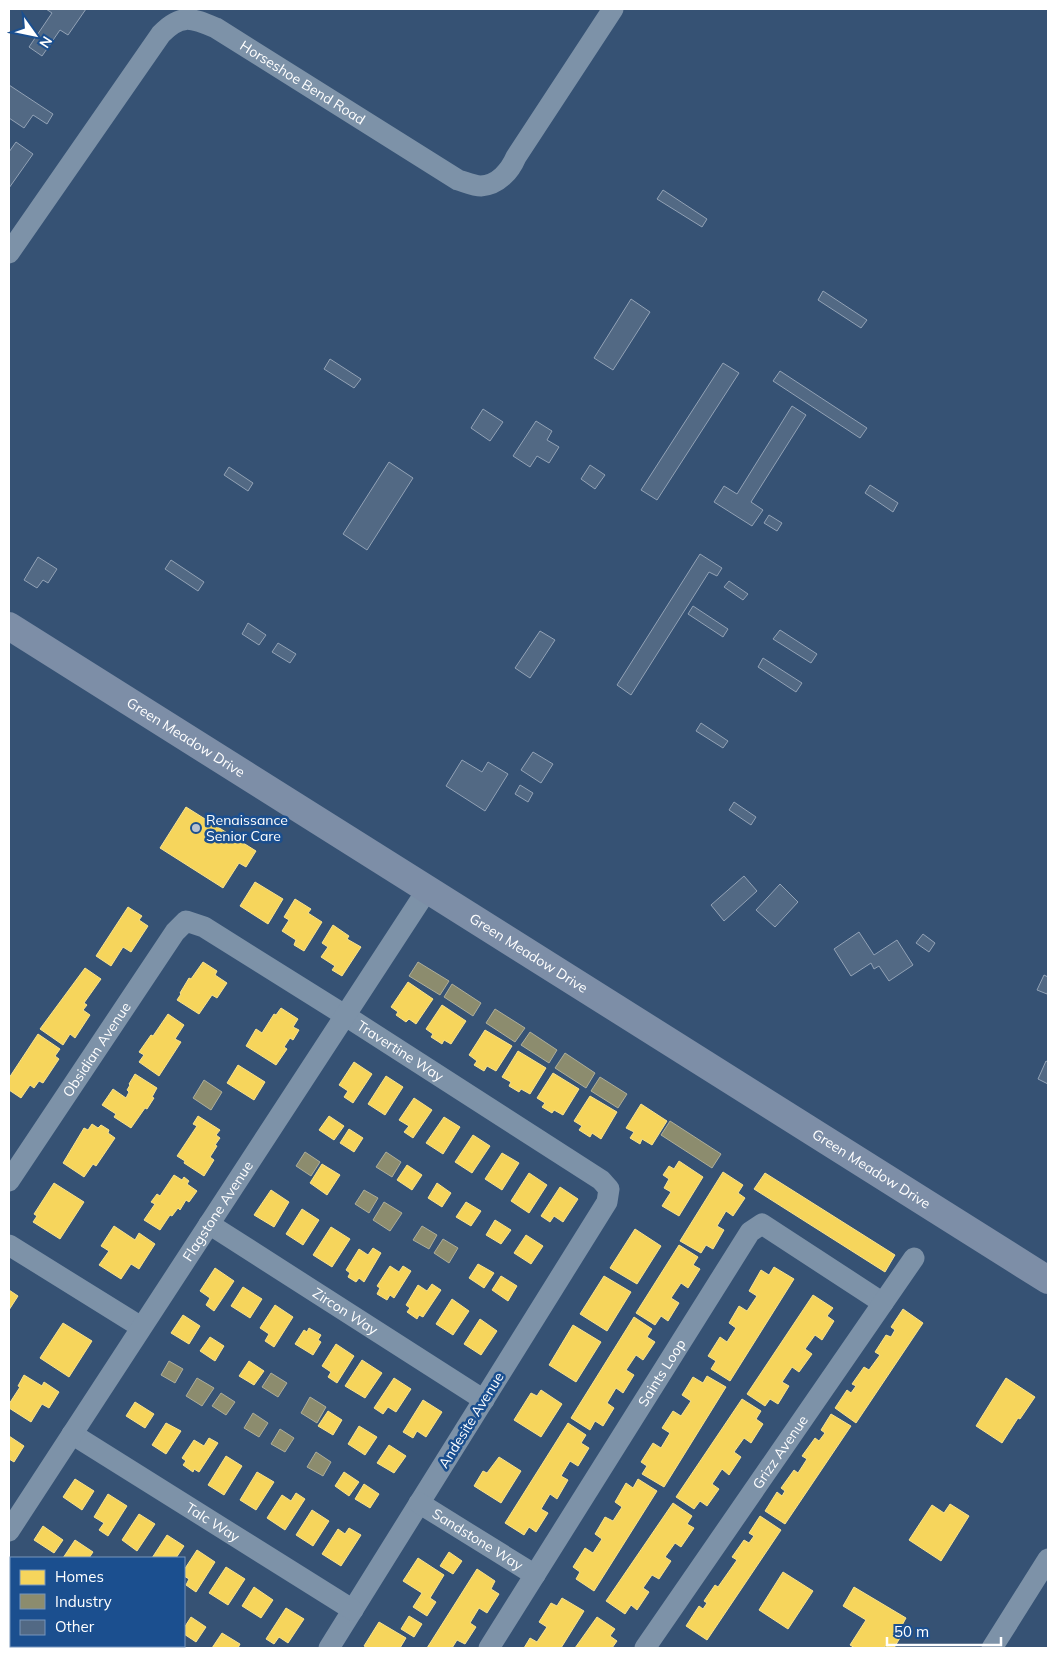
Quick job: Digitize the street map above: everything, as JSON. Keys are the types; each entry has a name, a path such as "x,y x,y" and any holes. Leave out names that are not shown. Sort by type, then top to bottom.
{"main road":[{"name":"Green Meadow Drive","path":"9,626 1048,1280"}],"street":[{"name":"Horseshoe Bend Road","path":"9,253 161,34 171,24 184,18 216,28 458,180 481,186 500,180 511,168 516,157 613,9"},
{"name":"Flagstone Avenue","path":"9,1531 427,890"},
{"name":"Travertine Way","path":"186,921 204,927 346,1016 601,1180 609,1189"},
{"name":"Obsidian Avenue","path":"9,1181 175,932 186,921"},
{"name":"Andesite Avenue","path":"329,1648 607,1202 609,1189"},
{"name":"Zircon Way","path":"209,1224 484,1400"},
{"name":"Saints Loop","path":"489,1648 750,1232 762,1224 883,1303"},
{"path":"9,1245 141,1328"},
{"name":"Grizz Avenue","path":"645,1648 914,1258"},
{"name":"Talc Way","path":"72,1434 353,1610"},
{"name":"Sandstone Way","path":"419,1503 535,1575"},
{"path":"992,1648 1048,1559"}],"building: Homes":[{"name":"Renaissance Senior Care","path":"186,807 256,851 246,867 239,863 223,888 160,848"},
{"path":"255,882 283,899 268,924 240,906"},
{"path":"295,899 311,909 308,913 322,922 304,951 294,945 296,940 282,931 289,920 284,917"},
{"path":"128,907 142,916 139,920 148,926 131,952 123,947 111,966 96,956"},
{"path":"333,925 349,936 347,939 361,947 342,976 332,970 335,966 321,957 328,947 322,943"},
{"path":"203,962 217,971 215,975 227,983 217,998 212,995 199,1014 177,1000 189,978 191,979"},
{"path":"85,968 101,979 84,1003 87,1005 83,1010 90,1015 75,1038 70,1034 63,1045 40,1029"},
{"path":"408,982 433,999 416,1024 409,1019 406,1022 396,1015 398,1012 391,1007"},
{"path":"442,1005 466,1021 451,1044 444,1040 442,1044 431,1037 433,1034 426,1029"},
{"path":"281,1008 298,1019 293,1027 299,1030 293,1040 290,1038 284,1047 287,1049 276,1065 246,1046 256,1029 262,1033 274,1014 276,1015"},
{"path":"168,1014 184,1025 175,1039 181,1042 159,1076 139,1062 144,1055 139,1052"},
{"path":"485,1030 512,1046 496,1071 487,1066 484,1071 474,1065 477,1061 469,1055"},
{"path":"38,1034 60,1049 55,1056 59,1059 43,1083 39,1081 34,1088 30,1085 21,1098 9,1090 9,1078"},
{"path":"518,1051 546,1068 530,1094 521,1089 519,1092 509,1086 511,1082 502,1077"},
{"path":"354,1062 372,1074 353,1103 344,1097 348,1091 339,1085"},
{"path":"238,1065 265,1082 254,1100 227,1083"},
{"path":"553,1073 579,1089 563,1115 554,1110 552,1113 542,1107 545,1103 537,1098"},
{"path":"135,1074 157,1088 152,1097 154,1098 147,1109 145,1108 131,1128 114,1117 116,1114 102,1105 113,1089 126,1098 129,1092 127,1090 129,1084"},
{"path":"386,1076 403,1087 385,1115 368,1104"},
{"path":"590,1096 617,1112 601,1139 592,1133 590,1137 579,1130 582,1126 574,1121"},
{"path":"414,1098 432,1110 413,1138 404,1132 409,1126 399,1120"},
{"path":"641,1104 667,1121 652,1145 642,1139 640,1144 630,1138 634,1132 626,1128"},
{"path":"198,1116 220,1130 216,1135 220,1138 210,1157 214,1160 204,1176 177,1156 197,1126 193,1124"},
{"path":"329,1116 344,1126 334,1140 319,1130"},
{"path":"444,1117 460,1127 443,1154 426,1143"},
{"path":"92,1124 98,1128 101,1125 109,1130 108,1133 115,1138 96,1166 93,1164 84,1177 63,1163 84,1128 88,1130"},
{"path":"349,1129 363,1138 354,1152 340,1143"},
{"path":"473,1135 490,1146 472,1173 455,1162"},
{"path":"502,1153 519,1163 502,1190 485,1179"},
{"path":"679,1161 703,1177 679,1216 662,1206 671,1192 664,1188 669,1179 663,1175 669,1166 674,1169"},
{"path":"322,1164 340,1175 327,1195 310,1183"},
{"path":"407,1165 422,1175 412,1190 397,1180"},
{"path":"723,1172 743,1185 738,1193 745,1198 733,1216 726,1211 717,1226 724,1230 713,1249 706,1245 701,1253 680,1241"},
{"path":"529,1173 547,1185 529,1213 511,1201"},
{"path":"765,1173 895,1255 885,1272 754,1189"},
{"path":"174,1175 182,1180 184,1177 189,1181 187,1184 197,1191 189,1202 186,1200 180,1210 178,1208 172,1216 170,1215 160,1230 144,1220 155,1204 151,1202 157,1194 160,1196"},
{"path":"54,1183 84,1202 60,1239 33,1222 37,1216 34,1214"},
{"path":"437,1183 451,1193 442,1207 428,1198"},
{"path":"560,1187 578,1199 563,1222 554,1216 550,1222 541,1216"},
{"path":"271,1190 289,1202 274,1227 254,1215"},
{"path":"466,1202 481,1211 471,1226 456,1217"},
{"path":"302,1209 319,1220 303,1245 286,1234"},
{"path":"495,1220 511,1230 501,1244 486,1235"},
{"path":"114,1226 135,1240 139,1233 155,1244 139,1269 131,1264 121,1279 99,1265 109,1251 101,1246"},
{"path":"331,1227 350,1239 332,1267 313,1255"},
{"path":"635,1229 661,1246 637,1284 610,1268"},
{"path":"526,1235 543,1246 531,1264 514,1253"},
{"path":"679,1245 698,1257 693,1265 700,1269 688,1288 681,1283 671,1298 679,1303 668,1321 661,1316 655,1325 636,1313"},
{"path":"373,1248 381,1253 364,1282 359,1278 356,1282 348,1277 350,1273 346,1270 359,1249 368,1255"},
{"path":"478,1264 494,1273 484,1288 469,1278"},
{"path":"390,1266 399,1272 403,1266 411,1271 394,1298 390,1295 387,1300 377,1294 380,1288 377,1286"},
{"path":"774,1267 794,1279 730,1381 711,1369 716,1361 708,1356 720,1337 727,1342 736,1328 729,1323 739,1306 747,1311 757,1296 749,1291 761,1270 769,1275"},
{"path":"215,1268 234,1281 214,1311 206,1305 210,1298 200,1291"},
{"path":"501,1276 517,1286 508,1301 492,1290"},
{"path":"604,1276 631,1292 607,1331 580,1314"},
{"path":"432,1284 441,1290 423,1317 419,1315 417,1319 407,1312 410,1308 406,1305 418,1285 427,1291"},
{"path":"243,1287 262,1299 250,1318 231,1306"},
{"path":"9,1290 18,1296 9,1310"},
{"path":"813,1295 833,1308 827,1316 834,1321 822,1340 815,1335 805,1349 812,1354 799,1372 792,1367 782,1382 789,1386 778,1404 770,1399 765,1406 747,1394"},
{"path":"452,1299 469,1311 453,1335 436,1324"},
{"path":"275,1305 293,1317 274,1347 265,1341 269,1334 260,1328"},
{"path":"903,1309 923,1323 856,1423 835,1408 847,1390 851,1393 856,1386 852,1384 864,1367 869,1370 880,1355 875,1352 886,1335 891,1337 895,1330 891,1327"},
{"path":"183,1315 200,1326 189,1344 171,1333"},
{"path":"634,1317 652,1329 647,1337 655,1342 643,1360 636,1355 626,1370 634,1375 623,1393 616,1388 607,1403 614,1408 603,1426 595,1421 590,1430 571,1418"},
{"path":"480,1319 497,1331 481,1355 464,1344"},
{"path":"63,1323 92,1341 69,1377 40,1358"},
{"path":"573,1325 601,1342 576,1382 549,1365"},
{"path":"309,1328 321,1335 318,1340 321,1342 313,1355 295,1344 304,1330 307,1332"},
{"path":"210,1337 224,1346 215,1361 200,1351"},
{"path":"336,1344 354,1356 337,1383 328,1377 331,1372 322,1366"},
{"path":"362,1360 382,1373 365,1398 345,1386"},
{"path":"249,1361 264,1371 254,1385 239,1376"},
{"path":"24,1375 42,1386 44,1382 59,1392 49,1408 42,1404 31,1422 9,1408 9,1404 20,1387 18,1386"},
{"path":"707,1376 726,1387 664,1487 642,1474 647,1466 641,1462 653,1443 661,1448 670,1433 662,1428 673,1411 681,1416 691,1401 682,1395 693,1377 703,1383"},
{"path":"394,1378 411,1389 396,1412 388,1407 383,1414 374,1408"},
{"path":"1006,1378 1035,1397 1020,1419 1018,1418 1002,1443 976,1426"},
{"path":"541,1390 562,1404 541,1437 514,1420 531,1393 537,1396"},
{"path":"742,1399 761,1411 756,1419 763,1424 751,1443 744,1438 734,1452 741,1457 729,1475 722,1469 712,1484 719,1489 707,1506 700,1501 694,1509 676,1497"},
{"path":"423,1400 442,1412 426,1437 417,1431 413,1438 403,1432"},
{"path":"135,1402 154,1414 145,1428 126,1416"},
{"path":"328,1411 342,1420 333,1435 318,1426"},
{"path":"831,1414 851,1426 785,1524 765,1511 777,1492 782,1496 785,1491 781,1488 794,1470 798,1473 807,1459 802,1456 815,1438 819,1441 825,1433 821,1430"},
{"path":"166,1423 181,1431 166,1454 152,1445"},
{"path":"568,1423 586,1435 581,1443 589,1448 578,1466 570,1461 561,1476 568,1480 557,1499 550,1494 541,1509 548,1513 536,1532 529,1527 524,1535 505,1523"},
{"path":"359,1426 377,1437 365,1455 348,1444"},
{"path":"9,1436 24,1446 14,1462 9,1459"},
{"path":"209,1438 218,1443 199,1472 194,1469 193,1472 183,1465 186,1461 182,1458 194,1440 204,1446"},
{"path":"389,1445 406,1456 394,1473 377,1463"},
{"path":"226,1456 242,1466 224,1495 208,1485"},
{"path":"499,1457 521,1471 501,1503 474,1486 483,1471 487,1473"},
{"path":"257,1472 274,1482 256,1510 240,1500"},
{"path":"344,1472 359,1482 349,1496 335,1486"},
{"path":"75,1479 94,1491 82,1510 63,1497"},
{"path":"638,1479 657,1491 594,1591 576,1579 580,1572 573,1567 585,1548 593,1553 602,1539 595,1534 605,1517 613,1521 622,1507 615,1502 626,1483 633,1488"},
{"path":"364,1484 379,1494 370,1508 355,1499"},
{"path":"296,1493 305,1499 285,1530 267,1518 282,1495 291,1501"},
{"path":"108,1494 127,1506 108,1536 99,1530 104,1523 94,1517"},
{"path":"673,1503 692,1516 687,1524 694,1528 681,1547 675,1543 665,1557 671,1561 659,1579 652,1575 643,1588 649,1592 637,1610 631,1605 625,1614 606,1601"},
{"path":"950,1504 969,1516 941,1561 909,1540 932,1505 944,1513"},
{"path":"312,1510 329,1521 313,1546 296,1535"},
{"path":"139,1514 155,1524 137,1551 122,1540"},
{"path":"760,1516 781,1530 707,1640 686,1626 699,1606 703,1609 707,1603 704,1601 715,1585 718,1587 737,1560 732,1557 744,1540 749,1543 754,1536 749,1533"},
{"path":"43,1526 63,1540 54,1553 34,1540"},
{"path":"349,1528 361,1535 341,1566 322,1554 338,1529 345,1534"},
{"path":"167,1535 184,1546 177,1557 153,1557"},
{"path":"75,1540 93,1552 90,1557 64,1557"},
{"path":"197,1550 215,1562 196,1592 186,1585 189,1579 185,1577 185,1568"},
{"path":"449,1552 462,1561 453,1574 440,1566"},
{"path":"418,1558 444,1575 430,1598 436,1602 427,1616 413,1607 422,1593 403,1581"},
{"path":"226,1567 245,1579 228,1605 209,1593"},
{"path":"477,1569 495,1581 491,1589 499,1594 487,1613 479,1608 470,1623 476,1627 465,1644 457,1640 452,1648 427,1648"},
{"path":"783,1572 813,1591 788,1629 759,1610"},
{"path":"254,1587 273,1600 261,1618 242,1606"},
{"path":"854,1587 906,1618 900,1629 904,1631 894,1648 885,1646 884,1648 855,1648 850,1645 866,1620 843,1606"},
{"path":"9,1597 10,1622 9,1624"},
{"path":"562,1598 584,1611 561,1648 524,1648 530,1638 537,1642 547,1627 539,1622 551,1603 557,1606"},
{"path":"286,1608 304,1619 288,1643 279,1637 274,1644 266,1639"},
{"path":"409,1616 422,1624 414,1637 401,1629"},
{"path":"191,1617 206,1627 196,1642 185,1635 185,1626"},
{"path":"597,1617 615,1629 610,1636 617,1641 612,1648 575,1648"},
{"path":"379,1622 406,1638 400,1648 368,1648 364,1646"},
{"path":"222,1633 240,1644 238,1648 212,1648"},
{"path":"52,1647 78,1647 78,1648"}],"building: Industry":[{"path":"418,962 449,981 440,995 409,976"},
{"path":"452,984 481,1003 473,1016 444,997"},
{"path":"495,1009 525,1028 515,1042 486,1023"},
{"path":"530,1032 557,1050 549,1063 521,1045"},
{"path":"565,1053 595,1073 586,1088 555,1068"},
{"path":"600,1077 627,1094 618,1108 591,1091"},
{"path":"204,1080 222,1092 211,1110 193,1098"},
{"path":"670,1121 721,1154 712,1168 661,1135"},
{"path":"305,1152 320,1162 311,1176 296,1166"},
{"path":"386,1152 401,1162 392,1177 376,1167"},
{"path":"364,1190 378,1198 369,1213 355,1204"},
{"path":"384,1202 402,1213 390,1231 373,1220"},
{"path":"422,1226 437,1235 429,1249 413,1240"},
{"path":"443,1239 458,1248 449,1263 434,1253"},
{"path":"169,1361 183,1369 175,1383 161,1375"},
{"path":"271,1373 287,1383 278,1397 262,1387"},
{"path":"197,1378 214,1388 202,1406 186,1396"},
{"path":"221,1393 235,1402 226,1415 212,1406"},
{"path":"310,1397 326,1407 317,1423 301,1413"},
{"path":"253,1413 268,1423 259,1437 244,1428"},
{"path":"280,1429 294,1438 285,1452 271,1444"},
{"path":"316,1452 331,1462 323,1476 307,1467"},
{"path":"134,1647 156,1647 156,1648"}],"building: Other":[{"path":"46,9 86,9 68,35 60,30 42,56 29,47 52,13"},
{"path":"9,85 53,114 47,124 33,115 24,128 9,118"},
{"path":"16,142 33,154 9,188 9,152"},
{"path":"663,190 707,219 702,227 657,199"},
{"path":"823,291 867,320 861,328 818,300"},
{"path":"631,299 650,312 613,370 594,358"},
{"path":"330,359 361,379 354,388 324,369"},
{"path":"723,363 739,373 657,500 641,490"},
{"path":"780,371 867,428 860,438 773,381"},
{"path":"792,406 806,415 751,502 763,510 752,526 714,502 724,486 737,494"},
{"path":"483,409 503,422 490,441 471,428"},
{"path":"536,421 552,431 547,440 559,447 549,463 537,456 530,467 513,456"},
{"path":"389,462 413,478 367,550 343,534"},
{"path":"590,465 605,475 595,489 581,479"},
{"path":"229,467 253,483 248,491 224,475"},
{"path":"870,485 898,503 893,512 865,493"},
{"path":"769,515 782,523 777,531 764,523"},
{"path":"700,554 722,568 717,576 709,572 631,695 617,685"},
{"path":"38,557 57,569 48,583 43,580 37,588 24,580"},
{"path":"171,560 204,582 198,591 165,569"},
{"path":"729,581 748,594 743,600 724,587"},
{"path":"693,606 728,629 723,637 688,614"},
{"path":"248,623 266,635 259,645 242,634"},
{"path":"780,630 817,654 811,663 773,639"},
{"path":"540,631 555,640 530,678 515,668"},
{"path":"278,643 296,654 290,663 272,652"},
{"path":"763,658 802,683 796,692 758,667"},
{"path":"701,723 728,741 723,748 696,731"},
{"path":"533,752 553,764 541,783 521,770"},
{"path":"462,760 482,772 488,762 508,774 485,811 446,786"},
{"path":"520,785 533,793 528,802 515,794"},
{"path":"734,802 756,817 751,825 729,810"},
{"path":"744,876 757,891 724,921 711,905"},
{"path":"780,884 798,902 775,927 756,910"},
{"path":"859,932 874,955 897,940 913,965 889,981 879,966 874,969 871,963 851,976 834,949"},
{"path":"923,934 935,943 929,952 916,943"},
{"path":"1044,975 1048,977 1047,994 1037,990"},
{"path":"1046,1061 1048,1062 1048,1084 1038,1079"}],"place":[{"name":"Renaissance Senior Care","path":"196,828"}]}
